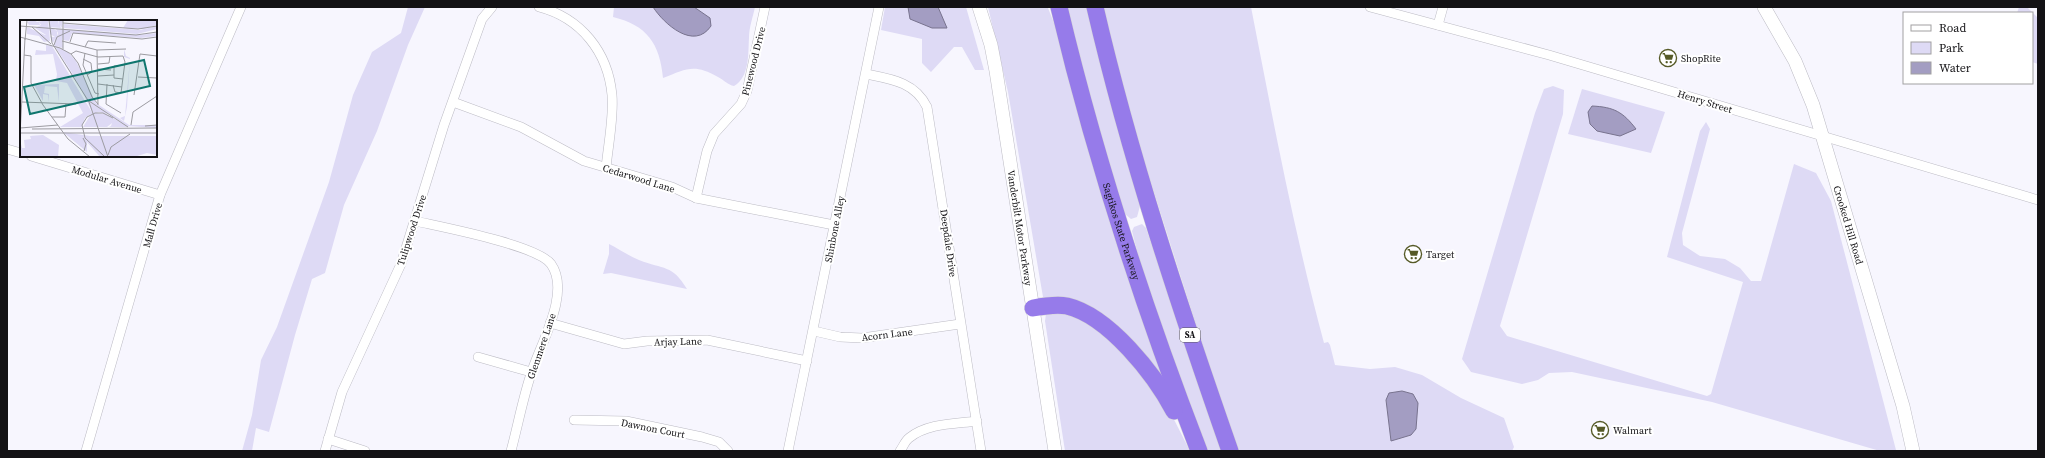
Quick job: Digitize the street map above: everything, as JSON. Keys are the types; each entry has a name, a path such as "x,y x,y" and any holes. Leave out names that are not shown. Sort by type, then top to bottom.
{"highway":[{"path":"1052,7 1065,57 1084,103"},
{"name":"Sagtikos State Parkway","path":"1059,7 1107,184 1146,307 1199,451"},
{"name":"SA","path":"1095,7 1122,111 1154,224 1190,337 1230,451"},
{"path":"1033,308 1054,305 1073,308 1099,323 1121,341 1143,363 1160,386 1181,424 1192,451"}],"main road":[{"name":"Vanderbilt Motor Parkway","path":"979,7 991,45 996,71 1055,451"},
{"name":"Crooked Hill Road","path":"1764,7 1795,61 1811,100 1903,406 1913,451"}],"street":[{"name":"Mall Drive","path":"86,451 160,196 241,7"},
{"name":"Tulipwood Drive","path":"325,451 342,392 401,264 444,124 482,19 492,7"},
{"path":"539,7 566,17 581,29 595,44 607,67 612,96 606,168"},
{"name":"Pinewood Drive","path":"696,198 707,151 714,134 741,104 747,91 765,7"},
{"name":"Shinbone Alley","path":"788,451 814,331 834,225 879,7"},
{"name":"Henry Street","path":"1370,7 1549,55 2038,200"},
{"path":"1438,25 1443,7"},
{"name":"Deepdale Drive","path":"866,74 900,81 913,88 922,97 927,107 981,451"},
{"name":"Cedarwood Lane","path":"453,102 521,127 584,161 672,187 696,198 834,225"},
{"path":"7,149 20,153"},
{"name":"Modular Avenue","path":"34,157 160,196"},
{"name":"Glenmere Lane","path":"415,221 514,246 536,254 550,263 557,278 557,294 550,323 531,372 511,451"},
{"name":"Arjay Lane","path":"550,323 624,344 647,341 708,340 807,361"},
{"name":"Acorn Lane","path":"814,331 840,337 862,338 960,324"},
{"path":"478,357 531,372"},
{"name":"Dawnon Court","path":"574,420 626,421 719,442 728,451"},
{"path":"900,451 908,438 919,432 938,426 977,421"},
{"path":"328,439 365,451"}],"green space":[{"path":"408,7 425,7 408,45 377,131 344,205 325,273 312,279 295,335 269,432 256,428 252,451 242,451 252,415 261,360 277,327 329,182 353,95 372,52 401,33"},
{"path":"614,7 755,7 750,30 746,71 743,77 734,86 710,73 696,69 684,70 663,78 659,55 650,38 635,25 613,17"},
{"path":"885,7 966,7 984,70 975,70 962,47 954,47 931,72 922,63 922,39 881,30"},
{"path":"988,7 1048,8 1054,23 1093,166 1135,298 1175,403 1073,302 1043,297 1008,92"},
{"path":"1064,7 1089,7 1140,206 1137,217 1131,219 1125,214 1083,87"},
{"path":"1103,7 1251,7 1284,176 1303,260 1324,343 1328,342 1330,345 1335,365 1370,369 1395,367 1422,375 1461,398 1504,418 1514,447 1512,451 1238,451 1203,347 1126,104","holes":["1402,391 1413,394 1418,403 1400,438 1391,441 1386,400"]},
{"path":"2019,7 2027,7 2032,12 2017,12"},
{"path":"2033,13 2038,18 2038,64 2033,62"},
{"path":"1553,86 1564,90 1563,114 1500,326 1507,336 1707,396 1711,394 1743,282 1667,257 1700,131 1706,122 1710,129 1682,233 1683,245 1700,256 1725,259 1740,268 1751,281 1761,281 1794,164 1816,173 1831,201 1896,450 1880,451 1712,402 1572,372 1549,373 1538,380 1522,384 1471,372 1462,359 1535,113 1544,89"},
{"path":"1582,89 1665,112 1651,153 1568,134"},
{"path":"1142,224 1146,228 1224,451 1203,451 1153,314 1132,231 1134,227"},
{"path":"609,244 635,258 672,271 682,281 687,289 611,273 603,274 609,254"},
{"path":"1050,310 1078,313 1114,339 1163,398 1190,451 1065,451 1045,321 1046,314"}],"water":[{"path":"653,7 694,7 710,18 711,26 704,33 696,36 688,35 680,32 664,21"},
{"path":"908,7 938,7 947,28 932,28 910,19"},
{"path":"1592,106 1612,109 1627,118 1636,129 1620,136 1597,131 1590,124 1588,112"},
{"path":"1402,391 1413,394 1418,403 1416,429 1411,435 1391,441 1386,400 1389,393"}],"place":[{"name":"ShopRite","path":"1668,58"},
{"name":"Target","path":"1413,254"},
{"name":"Walmart","path":"1600,430"}]}
